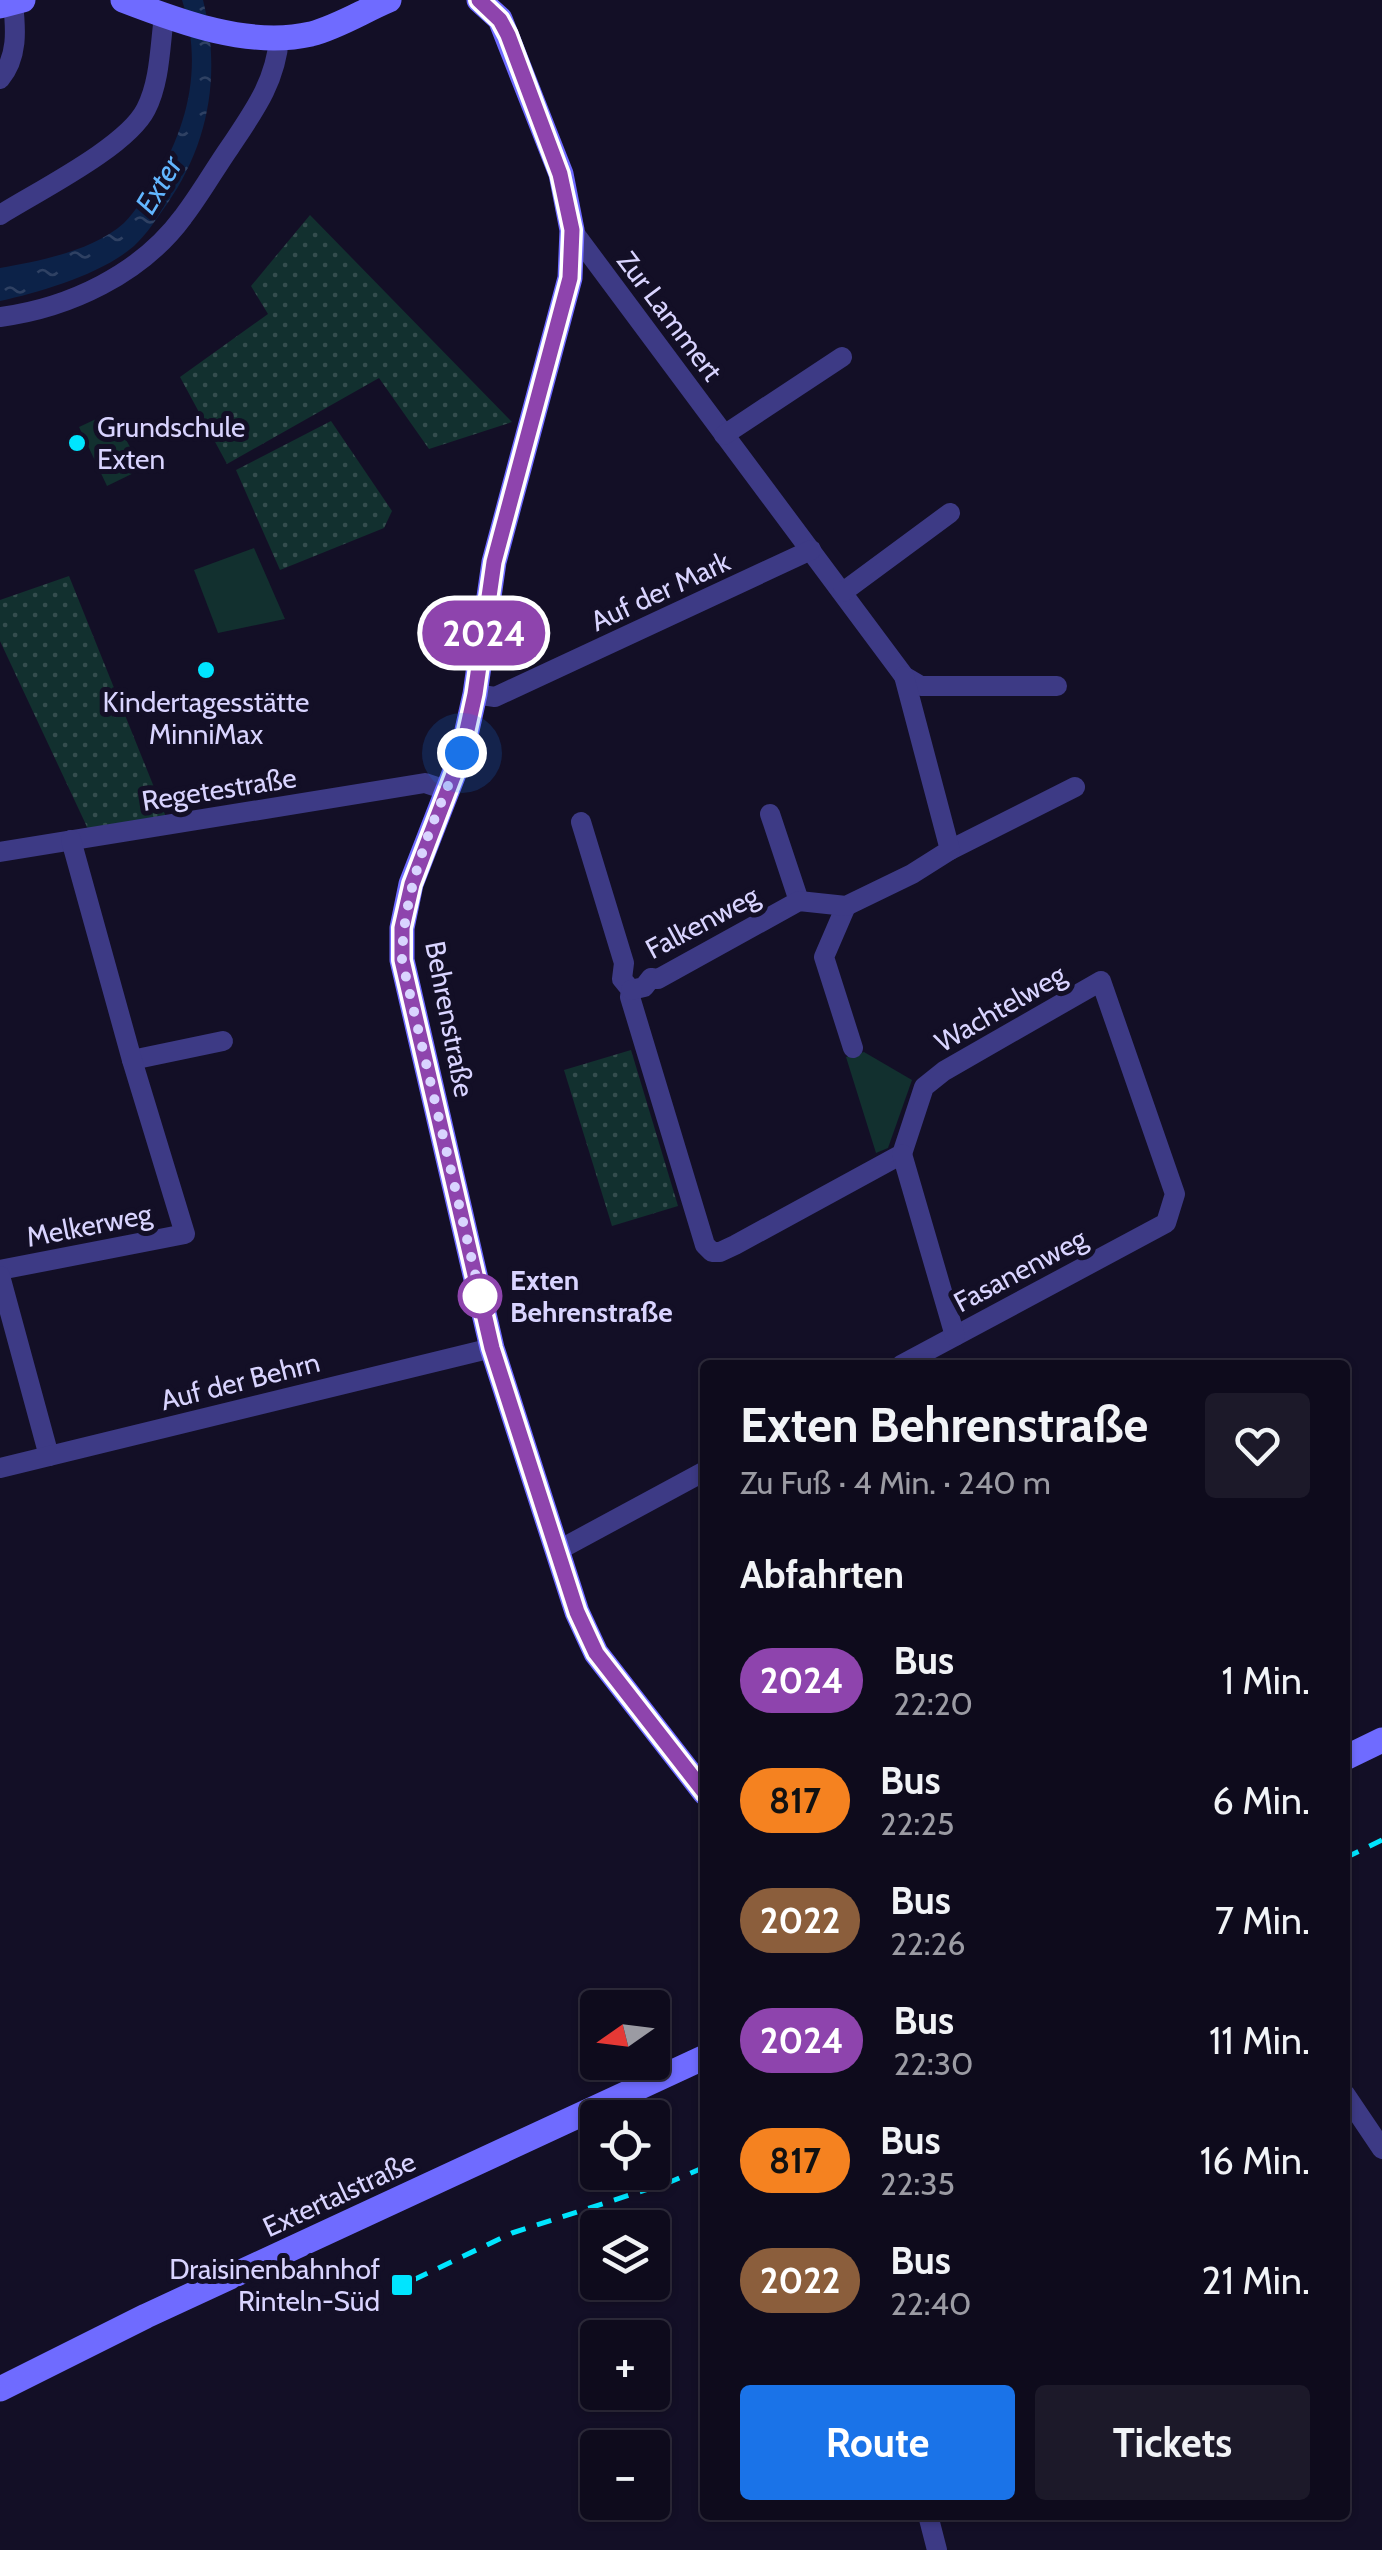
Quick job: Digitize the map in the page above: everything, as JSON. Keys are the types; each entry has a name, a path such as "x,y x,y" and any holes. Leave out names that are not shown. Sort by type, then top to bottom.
{"main road":[{"path":"123,0 166,17 218,30 279,38 311,34 388,0"},
{"name":"Behrenstraße","path":"479,0 500,20 508,35 560,174 572,230 570,278 494,562 475,694 462,753 412,884 402,928 402,960 492,1348 577,1612 596,1653 700,1787"},
{"path":"1350,1756 1382,1740"},
{"name":"Extertalstraße","path":"0,2389 161,2309 700,2059"}],"street":[{"path":"0,79 10,66 15,38 12,3"},
{"path":"0,215 124,138 146,110 166,17"},
{"path":"0,318 25,314 103,284 155,249 182,219 260,101 277,62 279,38"},
{"name":"Zur Lammert","path":"572,230 904,676"},
{"path":"724,435 842,357"},
{"path":"844,592 950,513"},
{"name":"Auf der Mark","path":"475,694 495,697 811,550"},
{"path":"904,676 921,686 1057,686"},
{"path":"904,676 950,850"},
{"name":"Regetestraße","path":"0,852 425,784 446,790"},
{"path":"852,1048 824,956 846,906 1075,787"},
{"name":"Falkenweg","path":"770,814 798,901"},
{"name":"Falkenweg","path":"581,822 624,963 622,979 632,990"},
{"name":"Melkerweg","path":"0,1273 185,1234 71,840"},
{"name":"Falkenweg","path":"632,990 644,987 651,978 658,979 798,901 846,906"},
{"name":"Wachtelweg","path":"902,1154 924,1088 944,1071 1100,981 1174,1194 1166,1223"},
{"name":"Falkenweg","path":"632,990 630,997 705,1245 712,1252 720,1252 902,1154"},
{"path":"132,1060 223,1041"},
{"path":"902,1154 955,1336"},
{"name":"Fasanenweg","path":"909,1360 1166,1223"},
{"path":"0,1273 49,1456"},
{"name":"Auf der Behrn","path":"0,1468 492,1348"},
{"path":"557,1551 700,1474"},
{"path":"1350,2101 1382,2149"},
{"path":"929,2520 937,2550"}],"green space":[{"path":"310,215 512,422 429,449 379,378 227,464 180,377 268,314 251,286"},
{"path":"111,412 142,469 107,486 79,427"},
{"path":"331,421 392,511 384,528 280,570 236,470"},
{"path":"254,548 285,619 218,633 194,570"},
{"path":"69,576 166,817 88,829 0,641 0,600"},
{"path":"631,1050 678,1206 612,1226 564,1070"},
{"path":"864,1052 912,1080 888,1148 876,1153 846,1057"}],"water":[{"name":"Exter","path":"182,0 203,0 211,80 202,131 182,180 148,231 121,256 70,281 0,301 0,268 97,241 124,223 156,179 177,137 189,92 191,47"}],"railway":[{"path":"1350,1856 1382,1840"},
{"path":"365,2303 512,2233 700,2169"}],"bus line":[{"name":"2024","path":"479,0 500,20 508,35 560,174 572,230 570,278 494,562 475,694 462,753 412,884 402,928 402,960 492,1348 577,1612 596,1653 622,1690 700,1786"}],"place":[{"name":"Grundschule Exten","path":"77,443"},
{"name":"Kindertagesstätte MinniMax","path":"206,670"},
{"name":"Exten Behrenstraße","path":"480,1296"},
{"name":"Draisinenbahnhof Rinteln-Süd","path":"402,2285"}],"route":[{"path":"462,753 412,884 402,928 402,960 484,1312 480,1296"}]}
